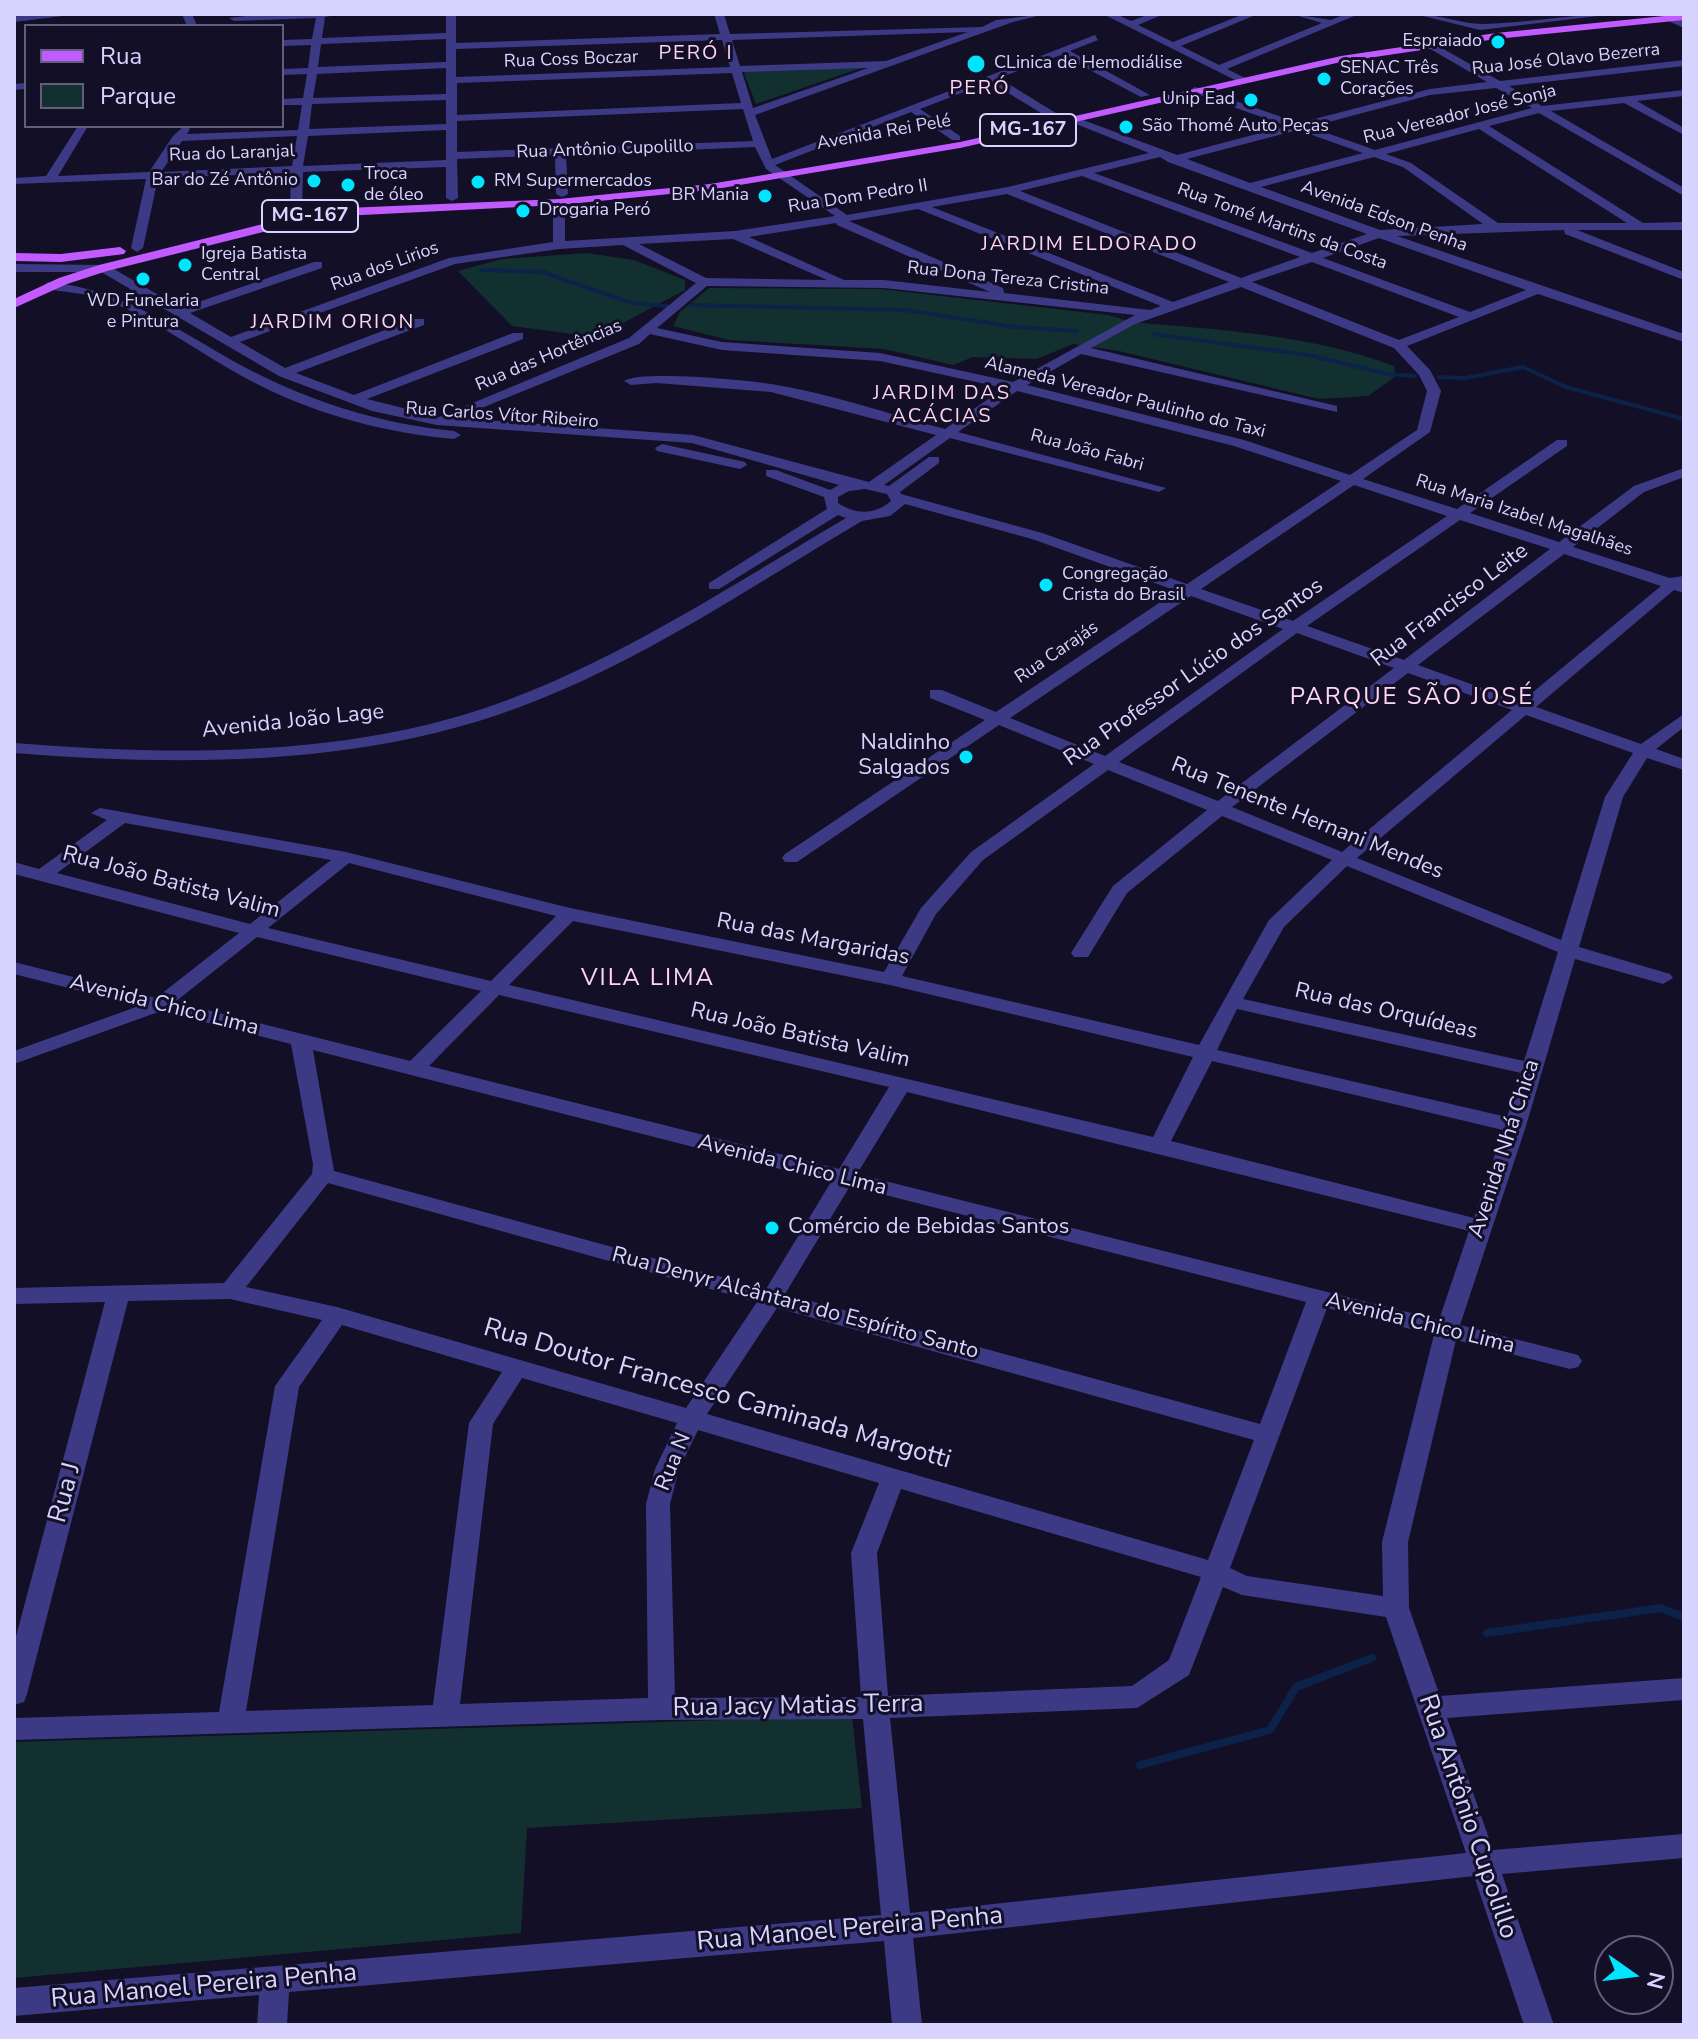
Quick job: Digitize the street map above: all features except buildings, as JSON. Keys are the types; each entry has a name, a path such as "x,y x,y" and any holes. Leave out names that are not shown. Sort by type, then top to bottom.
{"main road":[{"name":"Avenida Rei Pelé","path":"1336,57 1669,16"},
{"name":"Avenida Rei Pelé","path":"411,207 661,194 956,138 1145,95 1480,30 1684,17"},
{"name":"Avenida Rei Pelé","path":"775,170 960,145 1075,120 1235,77"},
{"name":"Avenida Rei Pelé","path":"292,208 452,198 560,198"},
{"path":"14,257 61,258 137,248 264,218 331,209 411,207"},
{"name":"MG-167","path":"14,304 50,286 103,268 212,240 323,213 411,207"},
{"path":"212,240 292,208"},
{"path":"177,240 212,227 292,208"}],"street":[{"path":"14,19 75,14"},
{"path":"292,208 321,14"},
{"path":"238,16 337,14"},
{"path":"451,14 452,198"},
{"path":"719,14 759,144 775,170 841,222 1009,298"},
{"path":"999,14 1009,21"},
{"path":"944,43 978,29 1040,14"},
{"path":"1108,14 1235,77"},
{"path":"1130,25 1159,14"},
{"path":"1226,14 1248,16"},
{"path":"1297,14 1333,23"},
{"path":"1218,69 1354,14"},
{"path":"1420,14 1480,30 1510,14"},
{"name":"Avenida Rei Pelé","path":"1480,30 1576,15 1607,14"},
{"path":"282,24 291,16"},
{"path":"1172,46 1248,16"},
{"path":"1669,16 1684,25"},
{"path":"177,138 451,122 749,110 1009,21"},
{"path":"284,43 978,29"},
{"path":"775,170 912,108 1095,38"},
{"path":"1431,45 1684,193"},
{"path":"1064,52 1145,95"},
{"name":"Rua José Olavo Bezerra","path":"1172,160 1430,92 1684,63"},
{"name":"Rua Coss Boczar","path":"451,80 884,64"},
{"path":"284,72 451,65"},
{"path":"993,79 1055,117"},
{"path":"1195,90 1407,165 1495,227"},
{"name":"Rua Vereador José Sonja","path":"1248,187 1483,127 1541,109 1684,93"},
{"path":"284,102 451,97"},
{"path":"1627,100 1684,132"},
{"path":"912,108 956,138"},
{"name":"Avenida Edson Penha","path":"1075,120 1172,160 1536,290 1684,338"},
{"path":"1483,127 1640,226"},
{"path":"51,178 82,128"},
{"path":"137,248 153,175 185,128"},
{"name":"Rua Antônio Cupolillo","path":"451,160 759,144"},
{"path":"559,245 560,152"},
{"name":"Rua Dom Pedro II","path":"559,245 735,235 841,219 1008,190 1158,154"},
{"name":"Rua do Laranjal","path":"14,181 451,160"},
{"name":"Rua Tomé Martins da Costa","path":"1082,172 1469,316"},
{"path":"1008,190 1399,345 1536,290"},
{"path":"920,206 1175,307"},
{"path":"1379,234 1495,227 1684,226"},
{"path":"1558,227 1684,276"},
{"name":"Rua Dona Tereza Cristina","path":"628,243 704,282 844,283 1155,313 1379,234"},
{"path":"735,235 844,283"},
{"name":"Rua dos Lirios","path":"228,342 453,261 559,245"},
{"path":"178,313 318,265"},
{"path":"14,268 103,268"},
{"name":"Rua Carlos Vítor Ribeiro","path":"103,268 284,373 353,400 437,421 693,439 856,485"},
{"name":"Rua das Hortências","path":"437,421 600,357 650,330 704,282"},
{"path":"97,292 105,285 127,283"},
{"name":"Rua Carlos Vítor Ribeiro","path":"50,286 97,292 131,306 187,336 242,371 301,399 410,433 669,448 766,471 860,516"},
{"path":"874,485 1081,350 1130,321 1155,313"},
{"path":"284,373 419,322"},
{"name":"Alameda Vereador Paulinho do Taxi","path":"650,330 722,346 880,357 1022,388 1239,443 1351,482"},
{"path":"353,400 518,336"},
{"name":"Rua Carajás","path":"791,858 1423,432 1434,391 1425,373 1399,345"},
{"path":"1081,350 1332,409"},
{"name":"Rua João Fabri","path":"631,381 657,379 771,388 1159,488"},
{"path":"895,494 1022,388"},
{"name":"Rua Professor Lúcio dos Santos","path":"890,979 928,912 977,856 1293,629 1562,443"},
{"name":"Rua Francisco Leite","path":"1081,953 1120,890 1219,809 1639,489 1684,472"},
{"name":"Rua Maria Izabel Magalhães","path":"1351,482 1561,549 1680,582"},
{"path":"856,485 874,485 1037,536 1684,765"},
{"name":"Avenida João Lage","path":"14,734 60,741 169,745 347,728 499,700 613,645 856,485"},
{"path":"881,514 896,507 895,494"},
{"path":"860,516 920,516 1002,535 1037,536"},
{"name":"Avenida João Lage","path":"14,748 165,756 326,745 440,726 509,706 602,666 860,516"},
{"path":"1159,1145 1231,1002 1276,924 1343,860 1680,582"},
{"name":"Rua Tenente Hernani Mendes","path":"936,694 1567,949 1663,978"},
{"name":"Avenida Nhá Chica","path":"1396,1608 1395,1542 1447,1331 1515,1126 1614,797 1643,751 1684,719"},
{"name":"Rua das Margaridas","path":"100,813 346,857 569,914 890,979 1515,1126"},
{"path":"44,874 122,817"},
{"path":"14,1058 159,1005 346,857"},
{"name":"Rua João Batista Valim","path":"14,868 255,931 1159,1145 1482,1227"},
{"path":"413,1070 569,914"},
{"name":"Avenida Chico Lima","path":"14,968 1570,1361"},
{"name":"Rua das Orquídeas","path":"1231,1002 1531,1069"},
{"path":"230,1291 323,1175 324,1164 301,1042"},
{"name":"Rua N","path":"662,1709 658,1504 667,1469 691,1420 772,1297 901,1084"},
{"name":"Rua Denyr Alcântara do Espírito Santo","path":"323,1175 1268,1435"},
{"name":"Rua Doutor Francesco Caminada Margotti","path":"14,1296 230,1291 337,1315 1216,1572 1242,1585 1396,1608"},
{"name":"Rua J","path":"14,1694 119,1293"},
{"name":"Rua Jacy Matias Terra","path":"14,1729 662,1709 875,1708 1137,1697 1180,1667 1319,1299"},
{"path":"231,1722 287,1386 337,1315"},
{"path":"445,1718 481,1423 517,1367"},
{"path":"893,1478 864,1553 875,1708 907,2025"},
{"name":"Rua Antônio Cupolillo","path":"1396,1608 1539,2025"},
{"path":"1430,1708 1684,1689"},
{"name":"Rua Manoel Pereira Penha","path":"14,2002 897,1927 1483,1863 1684,1846"},
{"path":"272,2025 275,1982"}],"green space":[{"path":"864,67 756,104 744,73 746,71"},
{"path":"587,253 634,260 685,280 685,290 604,333 588,336 512,326 458,271 502,259"},
{"path":"709,288 880,289 1109,315 1131,322 1264,335 1362,355 1394,366 1395,377 1368,396 1319,399 1119,351 1073,344 1037,359 973,357 953,365 884,349 729,340 673,326 680,312"},
{"path":"852,1716 862,1808 527,1828 521,1933 14,1978 14,1742"}],"waterway":[{"path":"481,270 543,272 631,303 667,306"},
{"path":"691,305 905,310 1015,327 1077,331"},
{"path":"1153,334 1308,355 1388,374 1415,376"},
{"path":"1439,377 1465,378 1523,367 1566,387 1684,419"},
{"path":"1487,1633 1661,1608 1684,1617"},
{"path":"1140,1765 1270,1730 1296,1687 1372,1658"}],"place":[{"name":"Espraiado","path":"1498,42"},
{"name":"CLinica de Hemodiálise","path":"976,64"},
{"name":"SENAC Três Corações","path":"1324,79"},
{"name":"Unip Ead","path":"1251,100"},
{"name":"São Thomé Auto Peças","path":"1126,127"},
{"name":"Bar do Zé Antônio","path":"314,181"},
{"name":"RM Supermercados","path":"478,182"},
{"name":"Troca de óleo","path":"348,185"},
{"name":"BR Mania","path":"765,196"},
{"name":"Drogaria Peró","path":"523,211"},
{"name":"Igreja Batista Central","path":"185,265"},
{"name":"WD Funelaria e Pintura","path":"143,279"},
{"name":"Congregação Crista do Brasil","path":"1046,585"},
{"name":"Naldinho Salgados","path":"966,757"},
{"name":"Comércio de Bebidas Santos","path":"772,1228"}],"district":[{"name":"PERÓ I","path":"696,54"},
{"name":"PERÓ","path":"980,89"},
{"name":"JARDIM ELDORADO","path":"1090,245"},
{"name":"JARDIM ORION","path":"333,323"},
{"name":"JARDIM DAS ACÁCIAS","path":"942,406"},
{"name":"PARQUE SÃO JOSÉ","path":"1412,698"},
{"name":"VILA LIMA","path":"648,979"}]}
